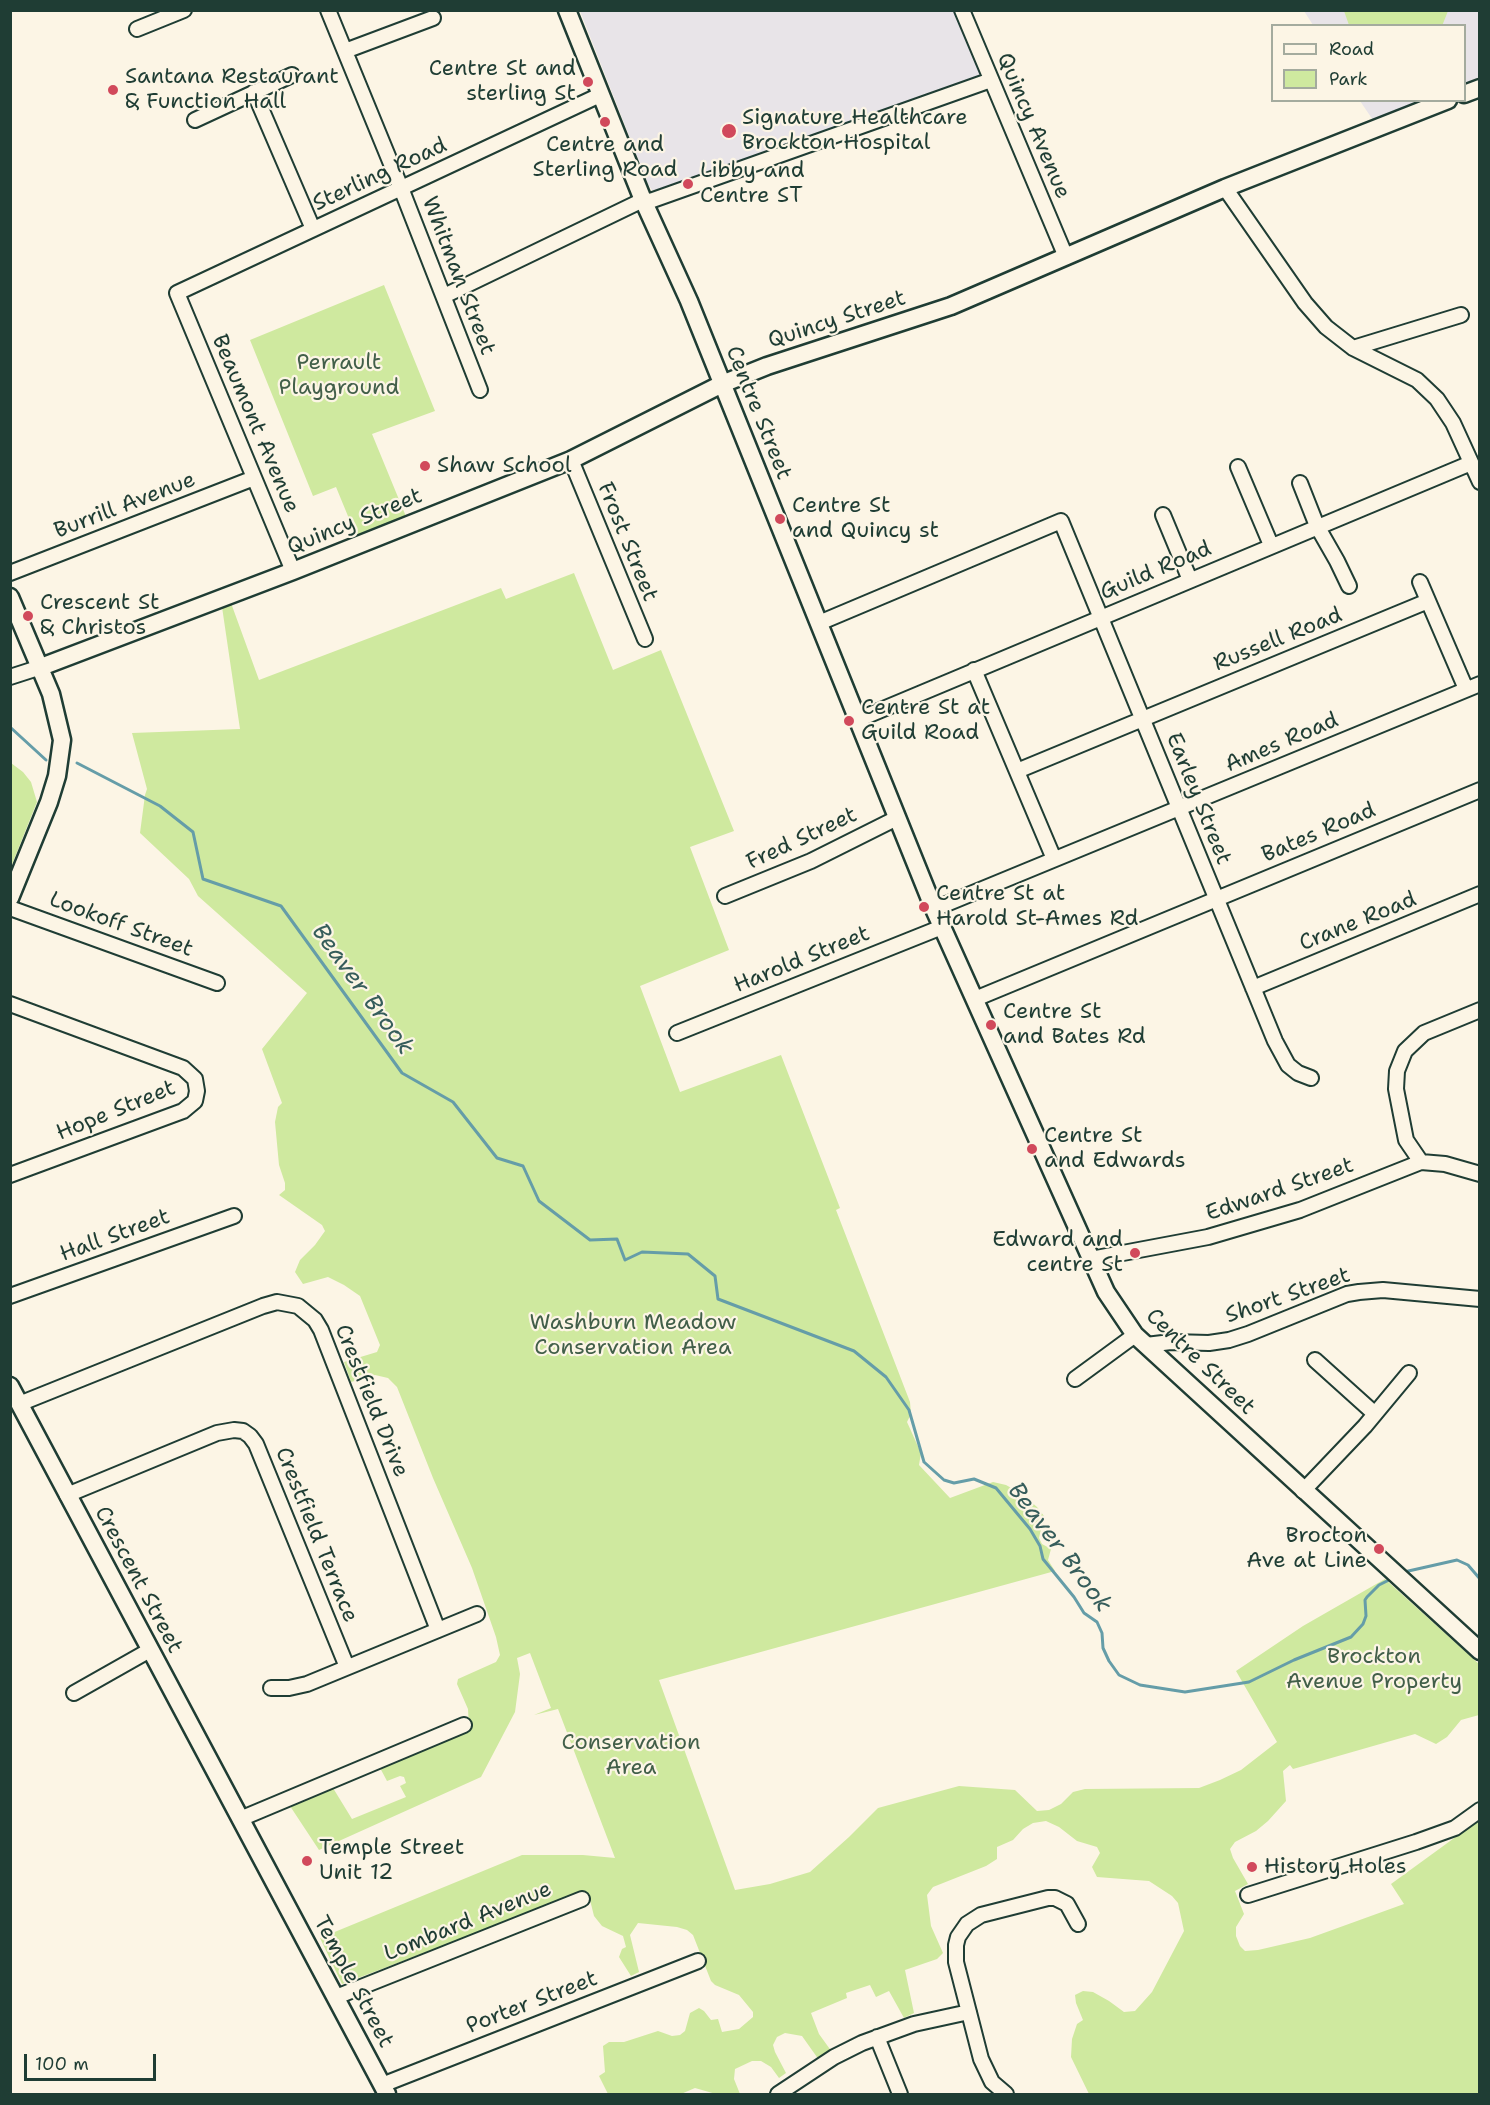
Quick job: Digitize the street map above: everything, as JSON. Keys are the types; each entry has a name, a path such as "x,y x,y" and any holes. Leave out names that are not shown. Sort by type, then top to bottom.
{"main road":[{"name":"Centre Street","path":"567,10 643,200 681,282 934,909 1106,1292 1141,1340 1479,1651"},
{"name":"Quincy Street","path":"41,667 293,572 571,460 722,384 767,366 951,306 1225,188 1443,102"},
{"path":"10,597 41,667 57,712 62,740 57,776 45,816 10,898"},
{"name":"Crescent Street","path":"10,1386 228,1795"},
{"name":"Temple Street","path":"228,1795 385,2090"}],"street":[{"path":"137,29 184,10"},
{"name":"Whitman Street","path":"328,10 480,390"},
{"name":"Quincy Avenue","path":"962,10 1066,257"},
{"path":"345,51 433,18"},
{"path":"195,120 292,75"},
{"path":"444,296 643,200 650,201 991,81"},
{"path":"254,92 313,229"},
{"name":"Sterling Road","path":"177,293 600,95"},
{"path":"1225,188 1234,205 1312,312 1334,334 1353,348 1406,374 1428,389 1450,417 1479,482"},
{"name":"Beaumont Avenue","path":"177,293 293,572"},
{"path":"1353,348 1461,315"},
{"name":"Frost Street","path":"571,460 645,639"},
{"name":"Guild Road","path":"858,720 1271,545 1472,463"},
{"path":"1238,467 1271,545"},
{"name":"Burrill Avenue","path":"10,573 254,478"},
{"path":"1300,483 1317,526 1349,586"},
{"path":"1163,515 1190,580"},
{"name":"Earley Street","path":"819,623 1061,522 1102,616 1178,809 1275,1041 1288,1065 1298,1073 1311,1078"},
{"path":"1420,582 1473,687"},
{"name":"Russell Road","path":"1017,771 1428,601"},
{"path":"10,677 41,667"},
{"path":"974,670 1054,859"},
{"name":"Ames Road","path":"934,909 1473,687"},
{"name":"Bates Road","path":"975,999 1479,790"},
{"name":"Fred Street","path":"725,896 811,861 897,818"},
{"name":"Crane Road","path":"1252,988 1479,894"},
{"name":"Lookoff Street","path":"10,908 217,983"},
{"name":"Harold Street","path":"677,1033 942,927"},
{"name":"Hope Street","path":"10,1004 183,1068 195,1079 197,1091 195,1101 183,1111 10,1175"},
{"path":"1420,1162 1406,1140 1396,1089 1397,1071 1405,1052 1424,1034 1479,1010"},
{"name":"Edward Street","path":"1091,1259 1208,1238 1300,1210 1420,1162 1445,1164 1479,1174"},
{"name":"Hall Street","path":"10,1296 234,1216"},
{"name":"Short Street","path":"1141,1340 1209,1343 1229,1340 1347,1294 1359,1292 1383,1290 1479,1299"},
{"name":"Crestfield Drive","path":"19,1404 263,1306 277,1302 298,1306 315,1320 321,1330 438,1630"},
{"path":"1075,1379 1141,1340"},
{"path":"1315,1360 1375,1414"},
{"path":"1303,1491 1375,1414 1409,1373"},
{"name":"Crestfield Terrace","path":"67,1495 216,1433 243,1431 256,1444 347,1667"},
{"path":"271,1688 298,1687 477,1614"},
{"path":"74,1693 150,1650"},
{"path":"240,1819 464,1725"},
{"path":"1248,1895 1455,1828 1479,1810"},
{"path":"1006,2094 992,2082 986,2071 955,1954 958,1937 967,1924 989,1912 1055,1898 1067,1904 1078,1924"},
{"name":"Lombard Avenue","path":"336,1997 582,1899"},
{"name":"Porter Street","path":"385,2090 698,1961"},
{"path":"782,2093 834,2057 877,2037 914,2025 969,2012"},
{"path":"877,2037 900,2094"}],"shaded area":[{"name":"Signature Healthcare Brockton Hospital","path":"580,11 957,11 982,74 978,79 656,191 652,190 648,184"},
{"path":"1304,11 1479,11 1479,77 1466,83 1466,24 1312,24"},
{"path":"1361,102 1418,102 1373,120"}],"green space":[{"path":"1344,11 1448,11 1443,24 1349,24"},
{"name":"Perrault Playground","path":"384,285 435,411 372,434 407,519 357,538 336,487 313,496 250,340"},
{"name":"Washburn Meadow Conservation Area","path":"574,573 613,670 661,650 734,831 690,847 729,950 640,986 680,1092 781,1055 840,1208 836,1210 910,1402 911,1414 907,1422 921,1453 919,1465 950,1498 993,1482 1006,1485 1022,1494 1044,1516 1039,1538 1042,1544 1051,1549 1048,1560 1055,1571 659,1680 735,1890 770,1884 810,1872 878,1808 959,1786 1015,1790 1037,1811 1049,1810 1061,1804 1073,1792 1085,1789 1199,1788 1241,1770 1277,1742 1236,1671 1303,1626 1385,1579 1479,1664 1479,1715 1461,1720 1447,1737 1436,1744 1415,1734 1293,1769 1290,1765 1283,1771 1286,1801 1268,1821 1256,1831 1235,1842 1230,1849 1248,1884 1235,1891 1244,1914 1236,1927 1236,1936 1245,1951 1258,1950 1310,1938 1404,1904 1391,1884 1479,1820 1479,2094 1089,2094 1071,2057 1072,2039 1077,2024 1083,2020 1075,1995 1083,1991 1093,1992 1124,2012 1135,2011 1152,1992 1184,1931 1178,1903 1172,1896 1149,1881 1097,1877 1092,1867 1100,1853 1097,1847 1077,1841 1059,1827 1046,1821 1033,1823 1023,1829 1013,1840 997,1847 997,1859 986,1866 933,1887 927,1895 931,1926 943,1953 937,1959 905,1970 914,2013 904,2018 889,1991 876,1997 870,1985 846,1993 847,1998 811,2013 819,2034 832,2052 819,2060 802,2036 785,2033 777,2037 773,2045 786,2073 779,2078 771,2067 761,2061 752,2061 735,2069 734,2079 740,2094 716,2094 695,2088 681,2094 608,2094 599,2076 605,2072 603,2046 609,2042 624,2042 658,2031 672,2036 680,2035 685,2031 690,2013 699,2008 711,2020 718,2019 722,2032 739,2029 753,2017 753,2012 739,1995 711,1981 693,1935 677,1927 638,1923 630,1935 639,1972 631,1976 619,1957 622,1949 626,1947 623,1936 602,1926 594,1916 589,1896 583,1893 342,1984 320,1938 522,1855 583,1855 615,1858 558,1709 534,1715 551,1708 530,1653 517,1658 520,1674 515,1712 481,1777 319,1850 290,1806 333,1788 352,1819 406,1797 400,1786 406,1783 404,1777 400,1776 387,1781 379,1766 469,1727 468,1709 457,1684 458,1679 496,1662 500,1655 472,1568 397,1387 388,1378 375,1375 351,1382 344,1362 377,1352 380,1345 360,1296 328,1277 303,1284 295,1272 300,1260 325,1231 322,1225 279,1195 285,1190 285,1183 279,1165 275,1122 278,1107 282,1103 262,1049 307,993 198,896 189,879 140,833 147,789 132,733 240,729 222,607 231,603 259,680 501,588 506,599"},
{"path":"11,763 31,782 37,802 11,867"}],"waterway":[{"name":"Beaver Brook","path":"10,727 46,760"},
{"name":"Beaver Brook","path":"77,763 160,806 193,832 203,879 281,906 402,1073 453,1102 497,1158 523,1166 539,1201 590,1240 617,1239 625,1260 642,1252 688,1254 715,1276 718,1299 854,1351 886,1377 909,1410 924,1462 944,1480 954,1483 974,1479 996,1488 1030,1529 1040,1546 1043,1559 1084,1613 1097,1622 1102,1633 1103,1648 1119,1675 1140,1685 1185,1692 1249,1682 1294,1660 1351,1637 1363,1624 1367,1597 1379,1585 1393,1578"},
{"name":"Beaver Brook","path":"1404,1572 1457,1560 1468,1565 1480,1579"}],"place":[{"name":"Centre St and sterling St","path":"588,82"},
{"name":"Santana Restaurant & Function Hall","path":"113,90"},
{"name":"Centre and Sterling Road","path":"605,122"},
{"name":"Signature Healthcare Brockton Hospital","path":"729,131"},
{"name":"Libby and Centre ST","path":"688,184"},
{"name":"Shaw School","path":"425,466"},
{"name":"Centre St and Quincy st","path":"780,519"},
{"name":"Crescent St & Christos","path":"28,616"},
{"name":"Centre St at Guild Road","path":"849,721"},
{"name":"Centre St at Harold St-Ames Rd","path":"924,907"},
{"name":"Centre St and Bates Rd","path":"991,1025"},
{"name":"Centre St and Edwards","path":"1032,1149"},
{"name":"Edward and centre St","path":"1135,1253"},
{"name":"Brocton Ave at Line","path":"1379,1549"},
{"name":"Temple Street Unit 12","path":"307,1861"},
{"name":"History Holes","path":"1252,1867"}],"park label":[{"name":"Brockton Avenue Property","path":"1374,1670"},
{"name":"Conservation Area","path":"631,1756"}]}
